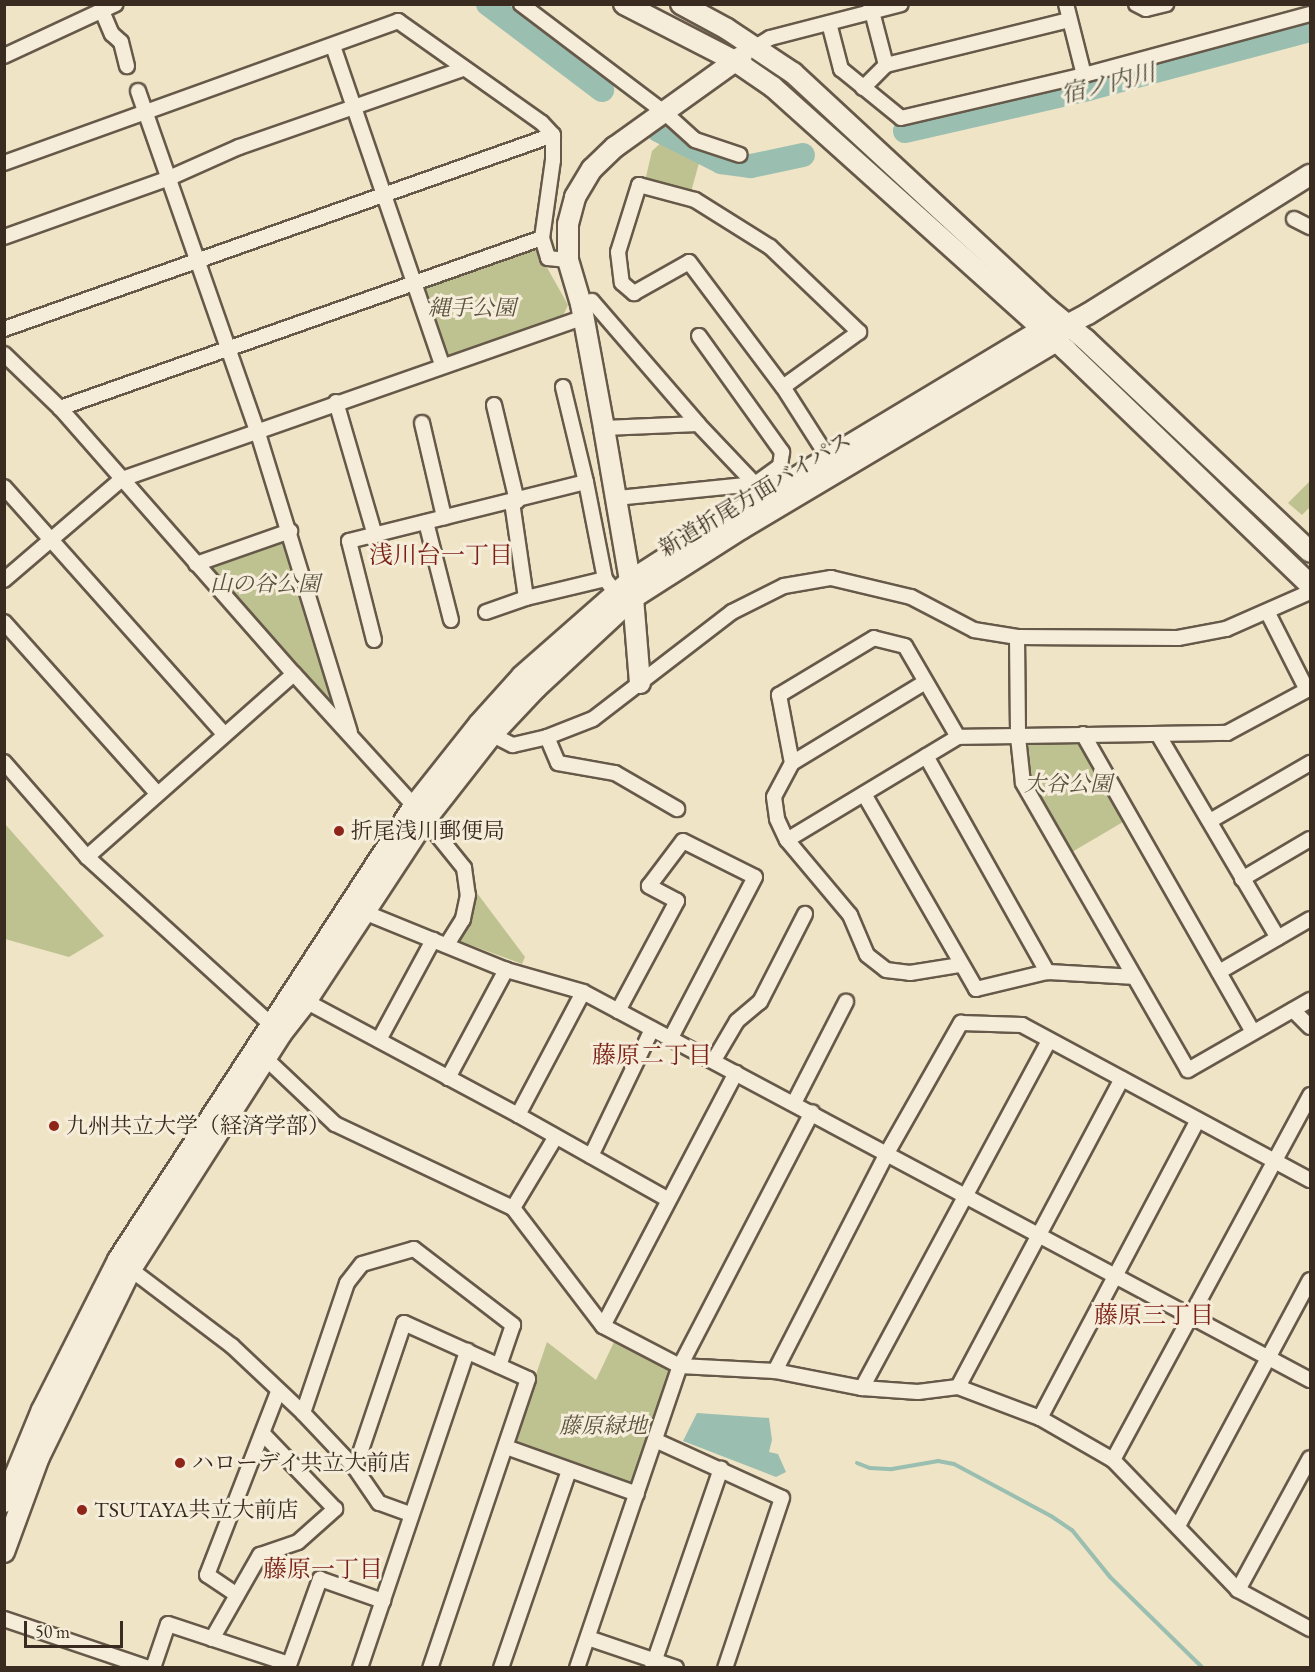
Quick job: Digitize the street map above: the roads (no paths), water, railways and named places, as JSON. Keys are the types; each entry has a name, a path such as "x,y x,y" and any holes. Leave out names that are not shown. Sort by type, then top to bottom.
{"street":[{"path":"4,56 96,10 116,4"},
{"path":"521,4 664,112 695,140 740,155"},
{"path":"624,4 735,61 773,87 1048,336 1311,585"},
{"path":"681,4 793,73 1311,552"},
{"path":"621,588 616,498 582,311 568,260 568,224 575,197 592,169 615,147 770,38 829,23 871,8 900,4"},
{"path":"1066,4 1084,75"},
{"path":"1136,4 1146,9 1166,4"},
{"path":"871,8 886,65"},
{"path":"96,10 112,34 121,42 127,66"},
{"path":"829,23 841,69 901,118 1084,75 1311,14"},
{"path":"863,88 886,65 1069,20"},
{"path":"4,163 398,21 542,123 553,135 553,160 542,238 548,258 568,260"},
{"path":"333,46 442,365"},
{"path":"4,237 167,179 239,147 463,69"},
{"path":"138,91 257,430 290,531 351,737"},
{"path":"4,329 553,135"},
{"path":"486,612 526,598 621,588 720,523 829,459 1088,314 1311,175"},
{"path":"783,387 859,332 770,247 695,201 639,185 618,252 622,284 634,293 689,262 783,387 829,459"},
{"path":"1294,219 1311,227"},
{"path":"60,408 542,238"},
{"path":"4,580 122,479 442,365 582,311 592,301 698,424 755,484"},
{"path":"616,498 755,484 780,466 782,452 699,336"},
{"name":"新道折尾方面バイパス","path":"124,1265 276,1028 420,812 485,730 536,688 621,588 741,529 1048,336"},
{"path":"4,354 60,408 294,674 420,812 464,868 468,895 463,919 447,945"},
{"path":"562,387 586,482 621,588 640,682"},
{"path":"336,402 375,535"},
{"path":"494,405 514,502 526,598"},
{"path":"422,423 444,517"},
{"path":"604,428 698,424"},
{"path":"374,640 349,541 514,502 586,482"},
{"path":"4,487 224,734"},
{"path":"426,522 451,620"},
{"path":"196,564 290,531"},
{"path":"485,730 513,745 547,737 593,719 732,612 784,586 831,578 911,597 974,630 1017,637 1178,638 1226,629 1268,613 1311,592"},
{"path":"787,840 958,737 1083,734 1160,736 1227,733 1309,688 1268,613"},
{"path":"4,622 157,793"},
{"path":"1017,637 1018,736 1023,783 1188,1070 1311,1000"},
{"path":"792,763 779,695 874,638 905,646 958,737"},
{"path":"87,857 294,674"},
{"path":"925,682 792,763 774,798 777,819 787,840 850,915 867,955 886,970 910,973 960,965"},
{"path":"1083,734 1253,1032"},
{"path":"1160,736 1278,938"},
{"path":"547,737 558,763 615,773 677,808"},
{"path":"927,756 1047,972"},
{"path":"4,762 87,857 276,1028"},
{"path":"1210,821 1311,763"},
{"path":"864,794 960,965 976,989 1047,972 1133,977"},
{"path":"1242,879 1311,839"},
{"path":"618,1011 677,901 649,886 683,841 755,877 671,1038"},
{"path":"356,909 506,970 583,992 812,1112 1311,1380"},
{"path":"714,1060 737,1022 760,1002 805,914"},
{"path":"1219,972 1311,919"},
{"path":"379,1040 433,940"},
{"path":"448,1078 506,970"},
{"path":"518,1114 583,992"},
{"path":"298,998 518,1114 555,1138 667,1199"},
{"path":"795,1103 846,1002"},
{"path":"1293,1010 1311,1027"},
{"path":"775,1371 887,1153 961,1023 1022,1025 1311,1180"},
{"path":"591,1156 652,1029"},
{"path":"862,1388 1049,1040"},
{"path":"261,1054 335,1124 513,1209 603,1326 680,1366 775,1371 862,1388 918,1392 958,1387 1040,1418 1113,1460 1238,1590 1311,1629"},
{"path":"603,1326 667,1199 736,1073"},
{"path":"958,1387 1122,1079"},
{"path":"1113,1460 1311,1095"},
{"path":"577,1668 657,1441 680,1366 812,1112"},
{"path":"1040,1418 1198,1120"},
{"path":"513,1209 555,1138"},
{"path":"303,1413 346,1283 362,1264 414,1249 513,1325 499,1366"},
{"path":"124,1265 232,1346 278,1392 303,1413 355,1468 379,1503 410,1514"},
{"path":"4,1502 42,1410 124,1265"},
{"path":"4,1551 39,1457 124,1265"},
{"path":"1178,1526 1311,1280"},
{"path":"355,1468 404,1323 528,1379 430,1668"},
{"path":"360,1668 410,1514 467,1351"},
{"path":"237,1595 207,1575 278,1392"},
{"path":"212,1639 260,1555 298,1542 335,1509 262,1433"},
{"path":"657,1441 782,1498 725,1668"},
{"path":"506,1447 637,1494"},
{"path":"1238,1590 1311,1458"},
{"path":"653,1664 721,1469"},
{"path":"501,1668 569,1470"},
{"path":"4,1619 151,1668 168,1624 289,1666 320,1579 383,1601"},
{"path":"588,1638 653,1664 676,1668"}],"waterway":[{"name":"宿ノ内川","path":"488,4 602,90"},
{"name":"宿ノ内川","path":"905,131 1088,89 1310,30"},
{"name":"宿ノ内川","path":"658,130 721,162 751,166 803,155"},
{"path":"857,1463 870,1468 892,1469 938,1461 954,1464 1051,1516 1072,1530 1110,1577 1203,1668"}],"place":[{"name":"折尾浅川郵便局","path":"339,831"},
{"name":"九州共立大学（経済学部）","path":"54,1126"},
{"name":"ハローデイ共立大前店","path":"180,1463"},
{"name":"TSUTAYA共立大前店","path":"82,1510"}],"district":[{"name":"浅川台一丁目","path":"441,555"},
{"name":"藤原二丁目","path":"652,1055"},
{"name":"藤原三丁目","path":"1154,1315"},
{"name":"藤原一丁目","path":"323,1569"}],"park label":[{"name":"縄手公園","path":"472,308"},
{"name":"山の谷公園","path":"265,584"},
{"name":"大谷公園","path":"1068,784"},
{"name":"藤原緑地","path":"603,1426"}]}
